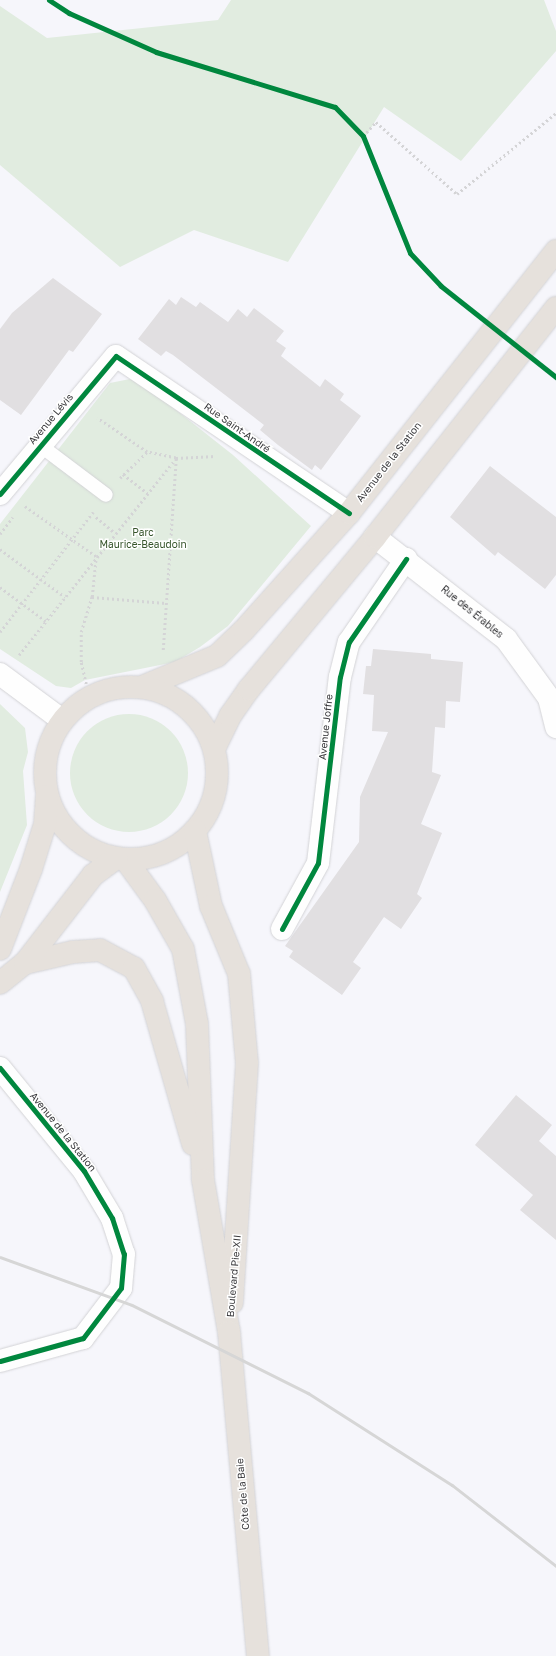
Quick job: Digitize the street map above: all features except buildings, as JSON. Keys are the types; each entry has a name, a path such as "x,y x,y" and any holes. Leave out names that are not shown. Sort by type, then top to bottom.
{"main road":[{"name":"Avenue de la Station","path":"142,687 217,656 244,630 349,512 556,251"},
{"path":"214,748 230,716 249,689 374,537 556,308"},
{"path":"0,949 42,831 47,793 46,754 62,720 78,704 98,693 120,688 142,687 173,698 194,714 214,748 217,778 211,806 195,831 163,853 121,859 93,875 76,894 25,963 0,983"},
{"path":"47,793 56,816 72,836 92,850 121,859"},
{"name":"Boulevard Pie-XII","path":"195,831 211,906 239,974 247,1063 229,1332"},
{"name":"Boulevard Pie-XII","path":"121,859 156,900 183,950 197,1024 203,1180 229,1332"},
{"path":"25,963 72,952 100,950 134,968 152,1001 203,1180"},
{"name":"Côte de la Baie","path":"229,1332 258,1656"}],"street":[{"name":"Rue Saint-André","path":"116,356 349,512"},
{"name":"Avenue Lévis","path":"9,497 41,446 116,356"},
{"name":"Rue des Érables","path":"374,537 406,559 506,639 549,698 556,727"},
{"name":"Avenue Joffre","path":"282,928 318,863 340,677 349,642 406,559"},
{"path":"7,667 62,720"},
{"name":"Avenue de la Station","path":"0,1068 84,1171 112,1218 124,1254 121,1288 83,1338 0,1361"}],"lane":[{"path":"41,446 106,495"}],"path":[{"path":"363,136 376,122 457,194 556,113"},
{"path":"358,131 363,136 366,143"},
{"path":"0,632 123,474 147,452"},
{"path":"7,667 46,621 176,458 218,456"},
{"path":"163,656 176,458"},
{"path":"123,474 147,493"},
{"path":"9,497 96,557"},
{"path":"92,514 115,533"},
{"path":"0,549 65,596"},
{"path":"86,684 81,662 81,632 92,596 96,557"},
{"path":"0,587 46,621"},
{"path":"92,596 166,603"}],"green space":[{"path":"231,0 544,0 556,31 556,51 461,161 384,107 288,262 194,230 120,267 0,165 0,6 47,38 218,20"},
{"name":"Parc Maurice-Beaudoin","path":"130,379 152,391 233,455 311,526 228,626 200,647 175,662 85,680 71,688 56,686 0,649 0,524 110,383"},
{"path":"0,704 25,728 28,752 23,771 27,825 0,892"},
{"path":"129,714 152,718 171,731 184,750 188,773 184,796 171,815 152,828 129,832 106,828 87,815 74,796 70,773 74,750 87,731 106,718"}],"railway":[{"path":"0,1257 132,1305 308,1393 452,1485 556,1566"}],"cycle path":[{"path":"49,0 69,13 156,52 335,107 363,136 410,253 441,286 556,377"},
{"path":"0,494 116,356 349,513"},
{"path":"282,929 318,863 340,677 349,642 406,559"},
{"path":"0,1068 84,1171 112,1218 124,1254 121,1288 83,1338 0,1361"}]}
